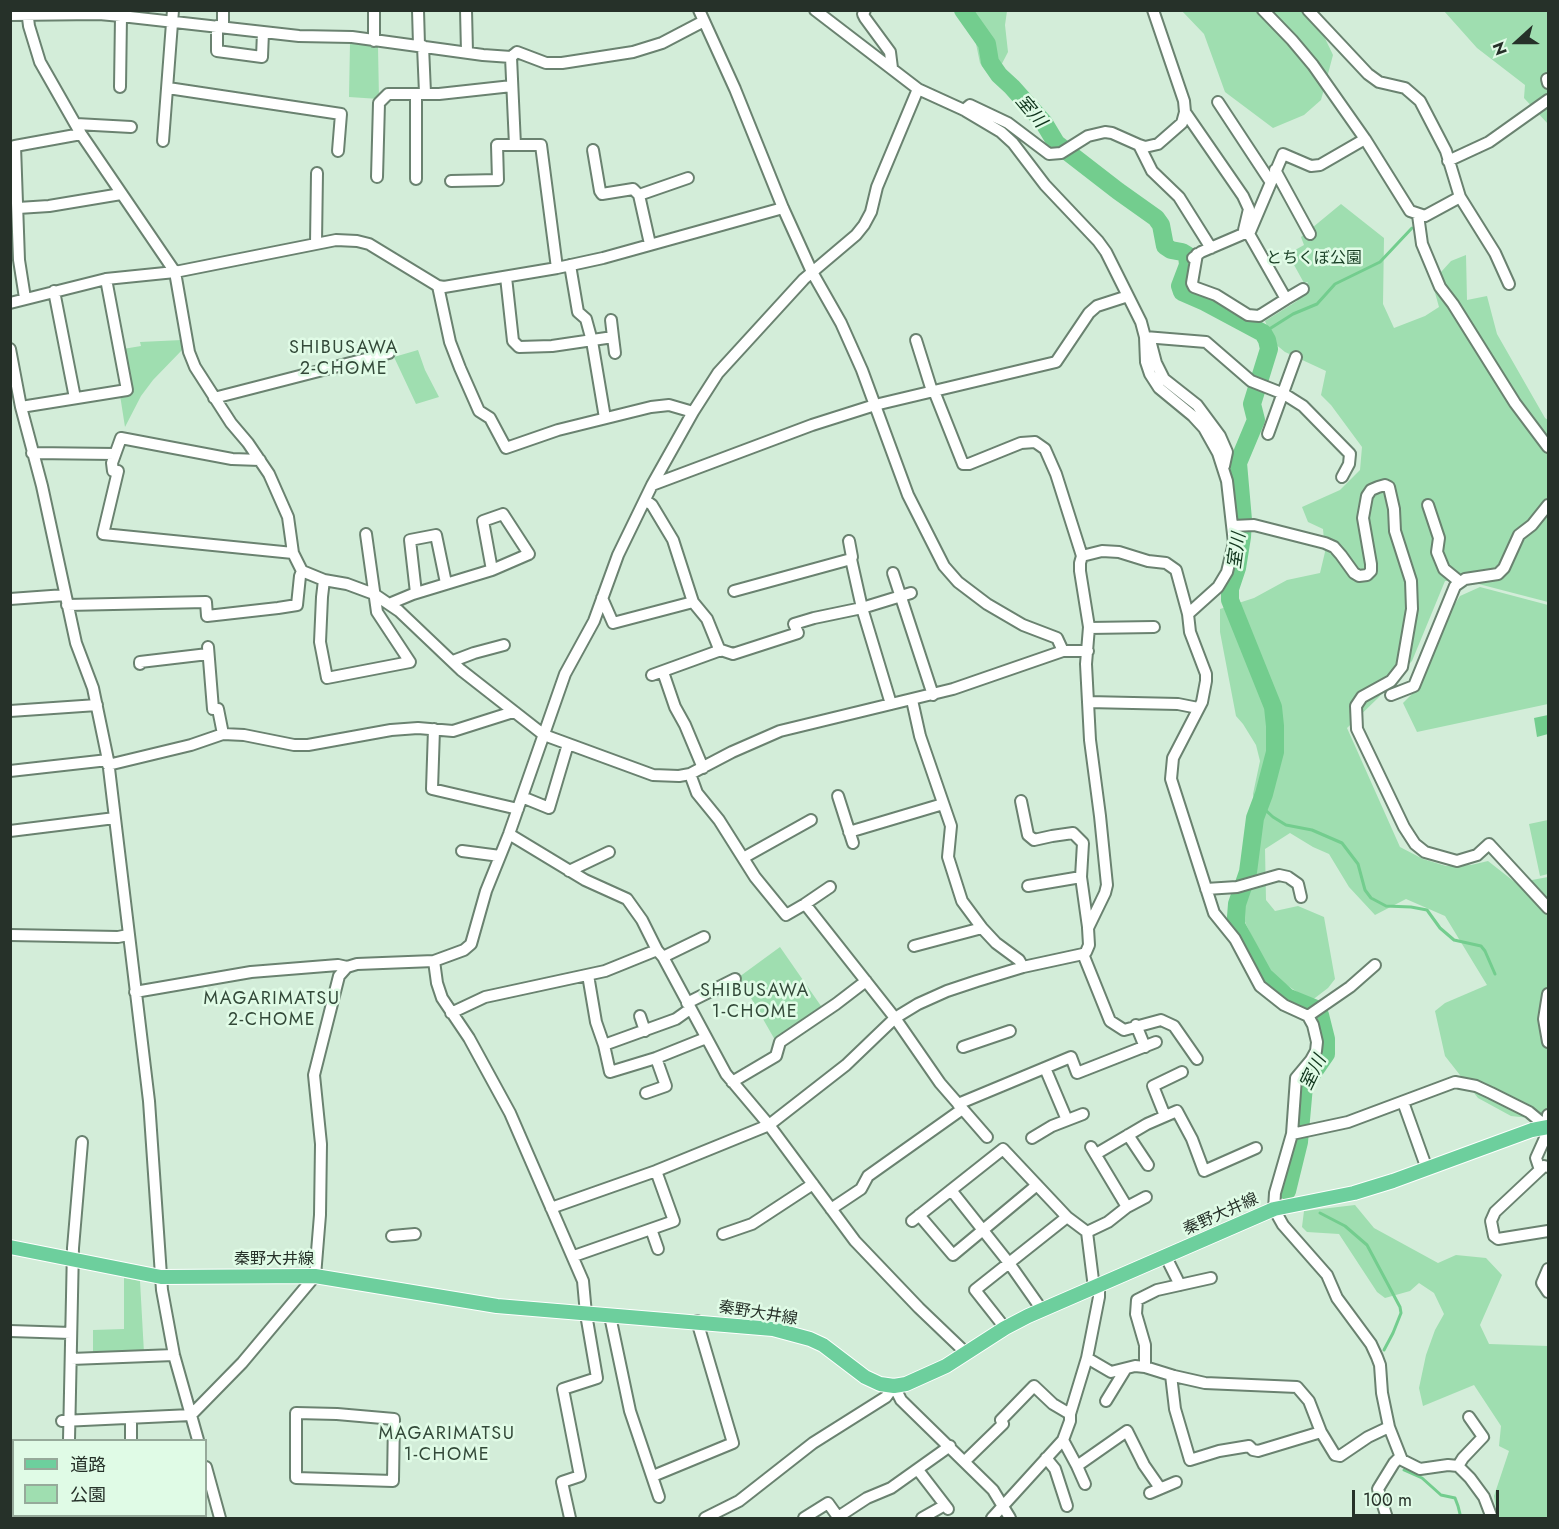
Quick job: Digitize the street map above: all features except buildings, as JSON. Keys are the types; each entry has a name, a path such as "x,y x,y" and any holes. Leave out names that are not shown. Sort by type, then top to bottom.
{"main road":[{"name":"秦野大井線","path":"10,1248 161,1277 315,1275 497,1306 773,1329 824,1345 865,1377 880,1384 894,1386 924,1377 1005,1328 1274,1209 1354,1193 1427,1169 1548,1123"}],"street":[{"path":"223,10 217,51 262,57 263,32"},
{"path":"374,10 374,41"},
{"path":"416,179 421,94 418,10"},
{"path":"466,10 467,52"},
{"path":"699,10 735,89 783,207 813,272 841,323 875,405 908,495 944,566 958,582 987,604 1023,625 1057,638 1062,651"},
{"path":"815,10 918,89 964,110 1001,132 1013,142 1045,185 1098,241 1142,322 1148,338 1146,362 1150,374 1159,388 1204,428 1224,466 1235,526 1234,543 1227,572 1218,587 1188,614"},
{"path":"865,10 862,14 890,52 892,68"},
{"path":"964,110 970,105 987,112 1008,123 1049,154 1061,153 1088,136 1105,132 1112,132 1139,145 1152,146 1164,140 1182,123 1185,112 1184,100 1153,10"},
{"path":"1263,10 1313,65 1365,140 1410,211 1425,216 1460,197"},
{"path":"1308,10 1368,74 1379,82 1405,88 1420,101 1446,151 1460,197 1495,253 1509,284"},
{"path":"10,15 27,13 173,15 220,26 299,36 352,37 511,57 517,52 546,63 562,63 633,52 662,43 704,21"},
{"path":"27,13 40,62 78,129 175,272 189,352 195,367 214,398 260,460 278,492 288,517 293,553 302,571 324,580 347,584 374,594 389,604 407,617 461,670 544,735 653,775 669,777 690,774 780,731 933,695 1062,651 1088,651"},
{"path":"163,141 173,15"},
{"path":"120,87 121,16"},
{"path":"511,57 515,145"},
{"path":"376,177 379,103 388,94 421,94 512,86"},
{"path":"168,88 341,114 338,151"},
{"path":"135,992 251,972 434,961 465,950 471,944 486,891 509,834 565,674 594,621 618,555 652,485 718,373 813,272 856,235 864,225 871,212 876,187 918,89"},
{"path":"1448,161 1489,142 1548,100"},
{"path":"1218,102 1270,182"},
{"path":"1185,112 1243,196 1249,209 1246,234 1286,298"},
{"path":"26,298 19,260 15,146 78,129 131,127"},
{"path":"1303,289 1259,316 1248,315 1216,295 1194,287 1191,283 1195,256 1246,234 1283,154 1311,166 1320,165 1365,140"},
{"path":"451,181 498,180 498,145 541,145 557,268"},
{"path":"1139,145 1152,171 1179,197 1211,248"},
{"path":"593,150 602,194 633,189 639,195 650,244"},
{"path":"1275,170 1311,234"},
{"path":"316,243 317,173"},
{"path":"639,195 688,178"},
{"path":"18,208 49,206 121,194"},
{"path":"10,303 106,279 175,272 316,243 351,240 369,244 438,286 444,287 570,265 783,207"},
{"path":"1418,215 1422,244 1440,286 1515,403 1548,447"},
{"path":"570,265 578,312 586,319 592,341 605,418"},
{"path":"506,277 513,340 519,346 552,346 613,337"},
{"path":"21,407 127,390 106,279"},
{"path":"438,286 450,342 460,368 479,411 489,418 506,448 558,430 651,407 669,405 693,412"},
{"path":"54,291 75,398"},
{"path":"652,485 813,425 875,405 1056,363 1096,306 1128,296"},
{"path":"610,320 615,353"},
{"path":"1148,338 1206,342 1251,381 1284,394 1303,406 1350,454 1349,464 1342,477"},
{"path":"916,340 933,391 963,464 1021,443 1035,442 1045,449 1056,474 1083,556 1080,571 1089,628 1086,664 1090,740 1107,885 1088,928"},
{"path":"10,349 21,407 42,486 76,643 97,705 108,763 149,1101 161,1277 174,1355 198,1439"},
{"path":"214,398 389,353"},
{"path":"1268,434 1296,357"},
{"path":"260,460 232,459 121,438 111,468 118,471 104,534 293,553"},
{"path":"32,453 115,454"},
{"path":"1235,526 1254,525 1325,543 1334,547 1354,573 1359,576 1367,575 1371,571 1363,518 1367,496 1377,487 1385,484 1389,487 1394,510 1395,531 1411,581 1413,595 1402,667 1397,675 1362,697 1356,706 1357,729 1414,844 1425,852 1456,861 1477,855 1489,844 1548,908"},
{"path":"645,500 652,505 673,540 693,602 707,619 720,651"},
{"path":"1428,505 1439,538 1437,552 1444,568 1460,582"},
{"path":"1386,683 1393,699 1414,686 1455,586 1465,579 1498,574 1504,568 1519,535 1532,525 1548,505"},
{"path":"389,604 446,583 492,570 530,554 503,514 483,521 492,570"},
{"path":"324,580 320,642 327,678 410,662 377,612 366,534"},
{"path":"416,593 410,540 436,535 446,583"},
{"path":"849,541 852,557 850,559 862,608 891,704"},
{"path":"1083,556 1102,551 1119,552 1148,561 1166,563 1176,570 1188,614 1190,632 1206,674 1204,693 1173,758 1171,779 1214,913 1235,939 1260,986 1284,1005 1309,1015 1317,1042 1316,1051 1311,1060 1296,1078 1293,1134 1275,1193 1274,1209 1283,1225 1326,1275 1337,1298 1371,1344 1380,1365 1382,1393 1389,1427 1400,1457 1406,1463 1420,1469 1458,1466 1484,1497 1492,1518"},
{"path":"734,591 850,559"},
{"path":"10,599 206,602 207,616 297,605 302,571"},
{"path":"893,573 906,595 933,695"},
{"path":"703,768 685,725 658,674 720,651 733,654 798,633 794,624 906,595"},
{"path":"602,598 613,623 693,602"},
{"path":"1089,628 1154,627"},
{"path":"453,661 474,652 504,645"},
{"path":"140,664 140,662 208,650 213,708 218,709 223,734"},
{"path":"912,700 920,736 951,826 948,857 962,901 982,928 996,943 1019,960 1023,967"},
{"path":"1088,702 1178,704 1198,708"},
{"path":"10,711 97,705"},
{"path":"10,771 108,763 191,745 223,734 308,745 391,730 453,731 513,712"},
{"path":"434,729 432,789 518,809"},
{"path":"522,797 549,807 568,744"},
{"path":"690,774 698,793 719,820 755,877 786,915 830,887"},
{"path":"838,796 851,837 943,804"},
{"path":"551,1208 656,1171 769,1125 846,1065 895,1018 918,1004 947,991 1023,967 1083,954 1089,945 1081,877 1083,843 1073,833 1034,840 1021,827 1021,801"},
{"path":"10,831 115,818"},
{"path":"743,858 811,820"},
{"path":"509,834 569,871 627,899 642,920 732,1082 769,1125 855,1241 966,1353"},
{"path":"462,851 500,856"},
{"path":"569,871 609,852"},
{"path":"1206,889 1237,887 1279,876 1287,877 1298,884 1301,897"},
{"path":"1028,886 1081,877"},
{"path":"805,904 895,1018 940,1083 987,1137"},
{"path":"914,946 982,928"},
{"path":"10,935 118,937 128,935"},
{"path":"451,1013 485,997 605,971 704,937"},
{"path":"1083,954 1110,1021 1124,1030 1161,1020 1174,1026 1197,1059"},
{"path":"434,961 442,998 469,1038 510,1113 583,1281 597,1378 563,1389 580,1476 562,1482 570,1518"},
{"path":"1309,1015 1350,987 1375,965"},
{"path":"66,1420 191,1415 242,1363 315,1275 320,1215 321,1144 314,1075 339,976 347,967"},
{"path":"588,975 596,1022 610,1072 656,1058 706,1038"},
{"path":"604,1045 676,1019 689,1006 735,979"},
{"path":"732,1082 776,1056 780,1042 866,981"},
{"path":"1548,994 1544,1019 1548,1042"},
{"path":"640,1016 645,1031"},
{"path":"1136,1025 1145,1047"},
{"path":"963,1047 1010,1031"},
{"path":"831,1209 861,1189 867,1176 960,1107 1071,1057 1077,1073 1156,1042"},
{"path":"646,1093 666,1086 656,1058"},
{"path":"1045,1068 1067,1120"},
{"path":"1165,1116 1153,1086 1182,1072"},
{"path":"1293,1134 1348,1122 1455,1082 1476,1086 1548,1123 1545,1138 1536,1158 1544,1168 1495,1212 1491,1221 1494,1236 1498,1239 1548,1231"},
{"path":"1403,1102 1427,1169"},
{"path":"1127,1207 1093,1150 1165,1116 1177,1111 1192,1139 1199,1173 1256,1148"},
{"path":"1032,1138 1083,1114"},
{"path":"1128,1135 1148,1165"},
{"path":"69,1439 66,1420 71,1359 73,1261 82,1142"},
{"path":"992,1518 1063,1440 1070,1421 1070,1414 1088,1358 1098,1308 1099,1287 1093,1280 1087,1232 1067,1216 1003,1149 916,1218 953,1255 1037,1185"},
{"path":"574,1256 674,1221 656,1171"},
{"path":"723,1234 752,1224 813,1184"},
{"path":"951,1190 1009,1263 1042,1311"},
{"path":"1087,1232 1108,1222 1127,1207 1146,1197"},
{"path":"1005,1328 975,1290 1067,1216"},
{"path":"651,1229 658,1249"},
{"path":"392,1236 415,1234"},
{"path":"1166,1257 1179,1285"},
{"path":"1548,1269 1542,1283 1548,1292"},
{"path":"1146,1367 1145,1345 1136,1314 1137,1300 1157,1290 1211,1278"},
{"path":"610,1316 630,1410 659,1497"},
{"path":"653,1476 733,1443 697,1322"},
{"path":"10,1331 71,1333"},
{"path":"71,1359 174,1355"},
{"path":"1088,1358 1111,1372 1135,1366 1205,1383 1297,1387 1309,1401 1321,1432 1335,1455 1340,1456 1368,1437 1389,1427"},
{"path":"1106,1401 1125,1370"},
{"path":"1171,1376 1175,1409 1190,1460 1219,1451 1249,1446 1258,1451 1321,1432"},
{"path":"705,1518 739,1501 813,1443 886,1397 894,1386 901,1400 993,1490 1010,1518"},
{"path":"965,1461 1003,1424 1001,1419 1034,1386 1053,1404 1070,1414"},
{"path":"296,1413 394,1419 393,1481 296,1478 296,1413"},
{"path":"1458,1466 1483,1437 1469,1417"},
{"path":"131,1418 131,1439"},
{"path":"1077,1466 1114,1447 1127,1431 1152,1467 1155,1490 1176,1482"},
{"path":"1063,1440 1085,1484"},
{"path":"804,1518 828,1503 838,1517 867,1498 891,1488 950,1446"},
{"path":"1387,1518 1378,1489 1400,1457"},
{"path":"1046,1458 1055,1469 1067,1506"},
{"path":"918,1470 946,1507 922,1518"},
{"path":"207,1471 218,1514"}],"green space":[{"path":"956,11 1007,11 1005,25 1008,52 993,81 980,63 975,39"},
{"path":"1182,11 1312,11 1333,55 1321,100 1304,115 1273,128 1225,92 1204,34"},
{"path":"1444,11 1548,11 1548,124 1524,98 1525,85 1477,48"},
{"path":"350,43 378,47 379,99 349,97"},
{"name":"とちくぼ公園","path":"1341,204 1384,238 1383,304 1394,328 1425,316 1439,307 1432,282 1451,261 1466,255 1467,300 1487,296 1497,334 1548,420 1548,602 1467,581 1445,581 1412,661 1347,728 1400,847 1423,859 1446,866 1471,865 1488,861 1516,883 1548,877 1548,1120 1511,1116 1478,1098 1445,1056 1435,1011 1445,1003 1487,985 1445,916 1406,899 1375,915 1349,887 1329,854 1290,833 1265,849 1266,900 1275,911 1298,906 1324,917 1335,979 1328,988 1311,1001 1270,974 1245,922 1243,909 1259,846 1253,794 1260,761 1256,745 1236,716 1220,632 1220,609 1254,598 1287,580 1320,573 1325,552 1323,529 1308,522 1302,507 1340,490 1360,470 1362,447 1321,395 1326,371 1285,352 1274,343 1265,321 1297,301 1308,282 1304,283 1288,254 1304,245 1301,237"},
{"path":"182,340 183,349 141,396 125,427 120,395 130,393 123,349 141,346 140,342"},
{"path":"418,350 439,397 416,404 394,357"},
{"path":"1480,587 1548,605 1548,704 1417,732 1403,703 1420,686 1453,607 1460,596"},
{"path":"1548,820 1548,874 1540,876 1529,824"},
{"path":"780,947 821,1006 820,1010 775,1040 739,977"},
{"path":"1355,1205 1374,1228 1438,1263 1456,1255 1486,1258 1502,1275 1480,1325 1489,1344 1548,1346 1548,1518 1497,1518 1494,1496 1509,1451 1499,1446 1501,1426 1474,1385 1423,1406 1419,1388 1426,1355 1435,1330 1444,1314 1434,1293 1419,1283 1410,1291 1385,1298 1377,1292 1339,1234 1307,1232 1302,1227 1304,1211"},
{"path":"124,1278 140,1281 144,1353 93,1354 93,1330 124,1329"}],"shaded area":[{"path":"1548,715 1548,734 1537,737 1534,718"}],"waterway":[{"name":"室川","path":"963,10 987,44 990,62 999,75 1044,123 1056,143 1156,218 1161,225 1165,246 1187,255 1188,265 1180,286 1182,292 1263,333 1267,340 1269,349 1252,404 1256,420 1238,463 1243,520 1230,600 1273,707 1275,752 1255,818 1248,872 1237,904 1236,925 1264,976 1287,997 1314,1008 1320,1015 1326,1039 1326,1054 1304,1086 1299,1142 1287,1191"},
{"path":"1263,333 1293,314 1317,304 1335,284 1380,262 1412,228"},
{"path":"1260,805 1286,825 1312,830 1342,843 1358,864 1365,890 1371,898 1386,906 1427,910 1440,928 1454,940 1481,946 1495,974"},
{"name":"室川","path":"1320,1213 1345,1226 1367,1245 1400,1307 1401,1313 1384,1350"},
{"name":"室川","path":"1404,1470 1422,1478 1441,1495 1455,1498 1461,1518"}],"district":[{"name":"SHIBUSAWA 2-CHOME","path":"344,359"},
{"name":"SHIBUSAWA 1-CHOME","path":"755,1002"},
{"name":"MAGARIMATSU 2-CHOME","path":"272,1010"},
{"name":"MAGARIMATSU 1-CHOME","path":"447,1445"}]}
